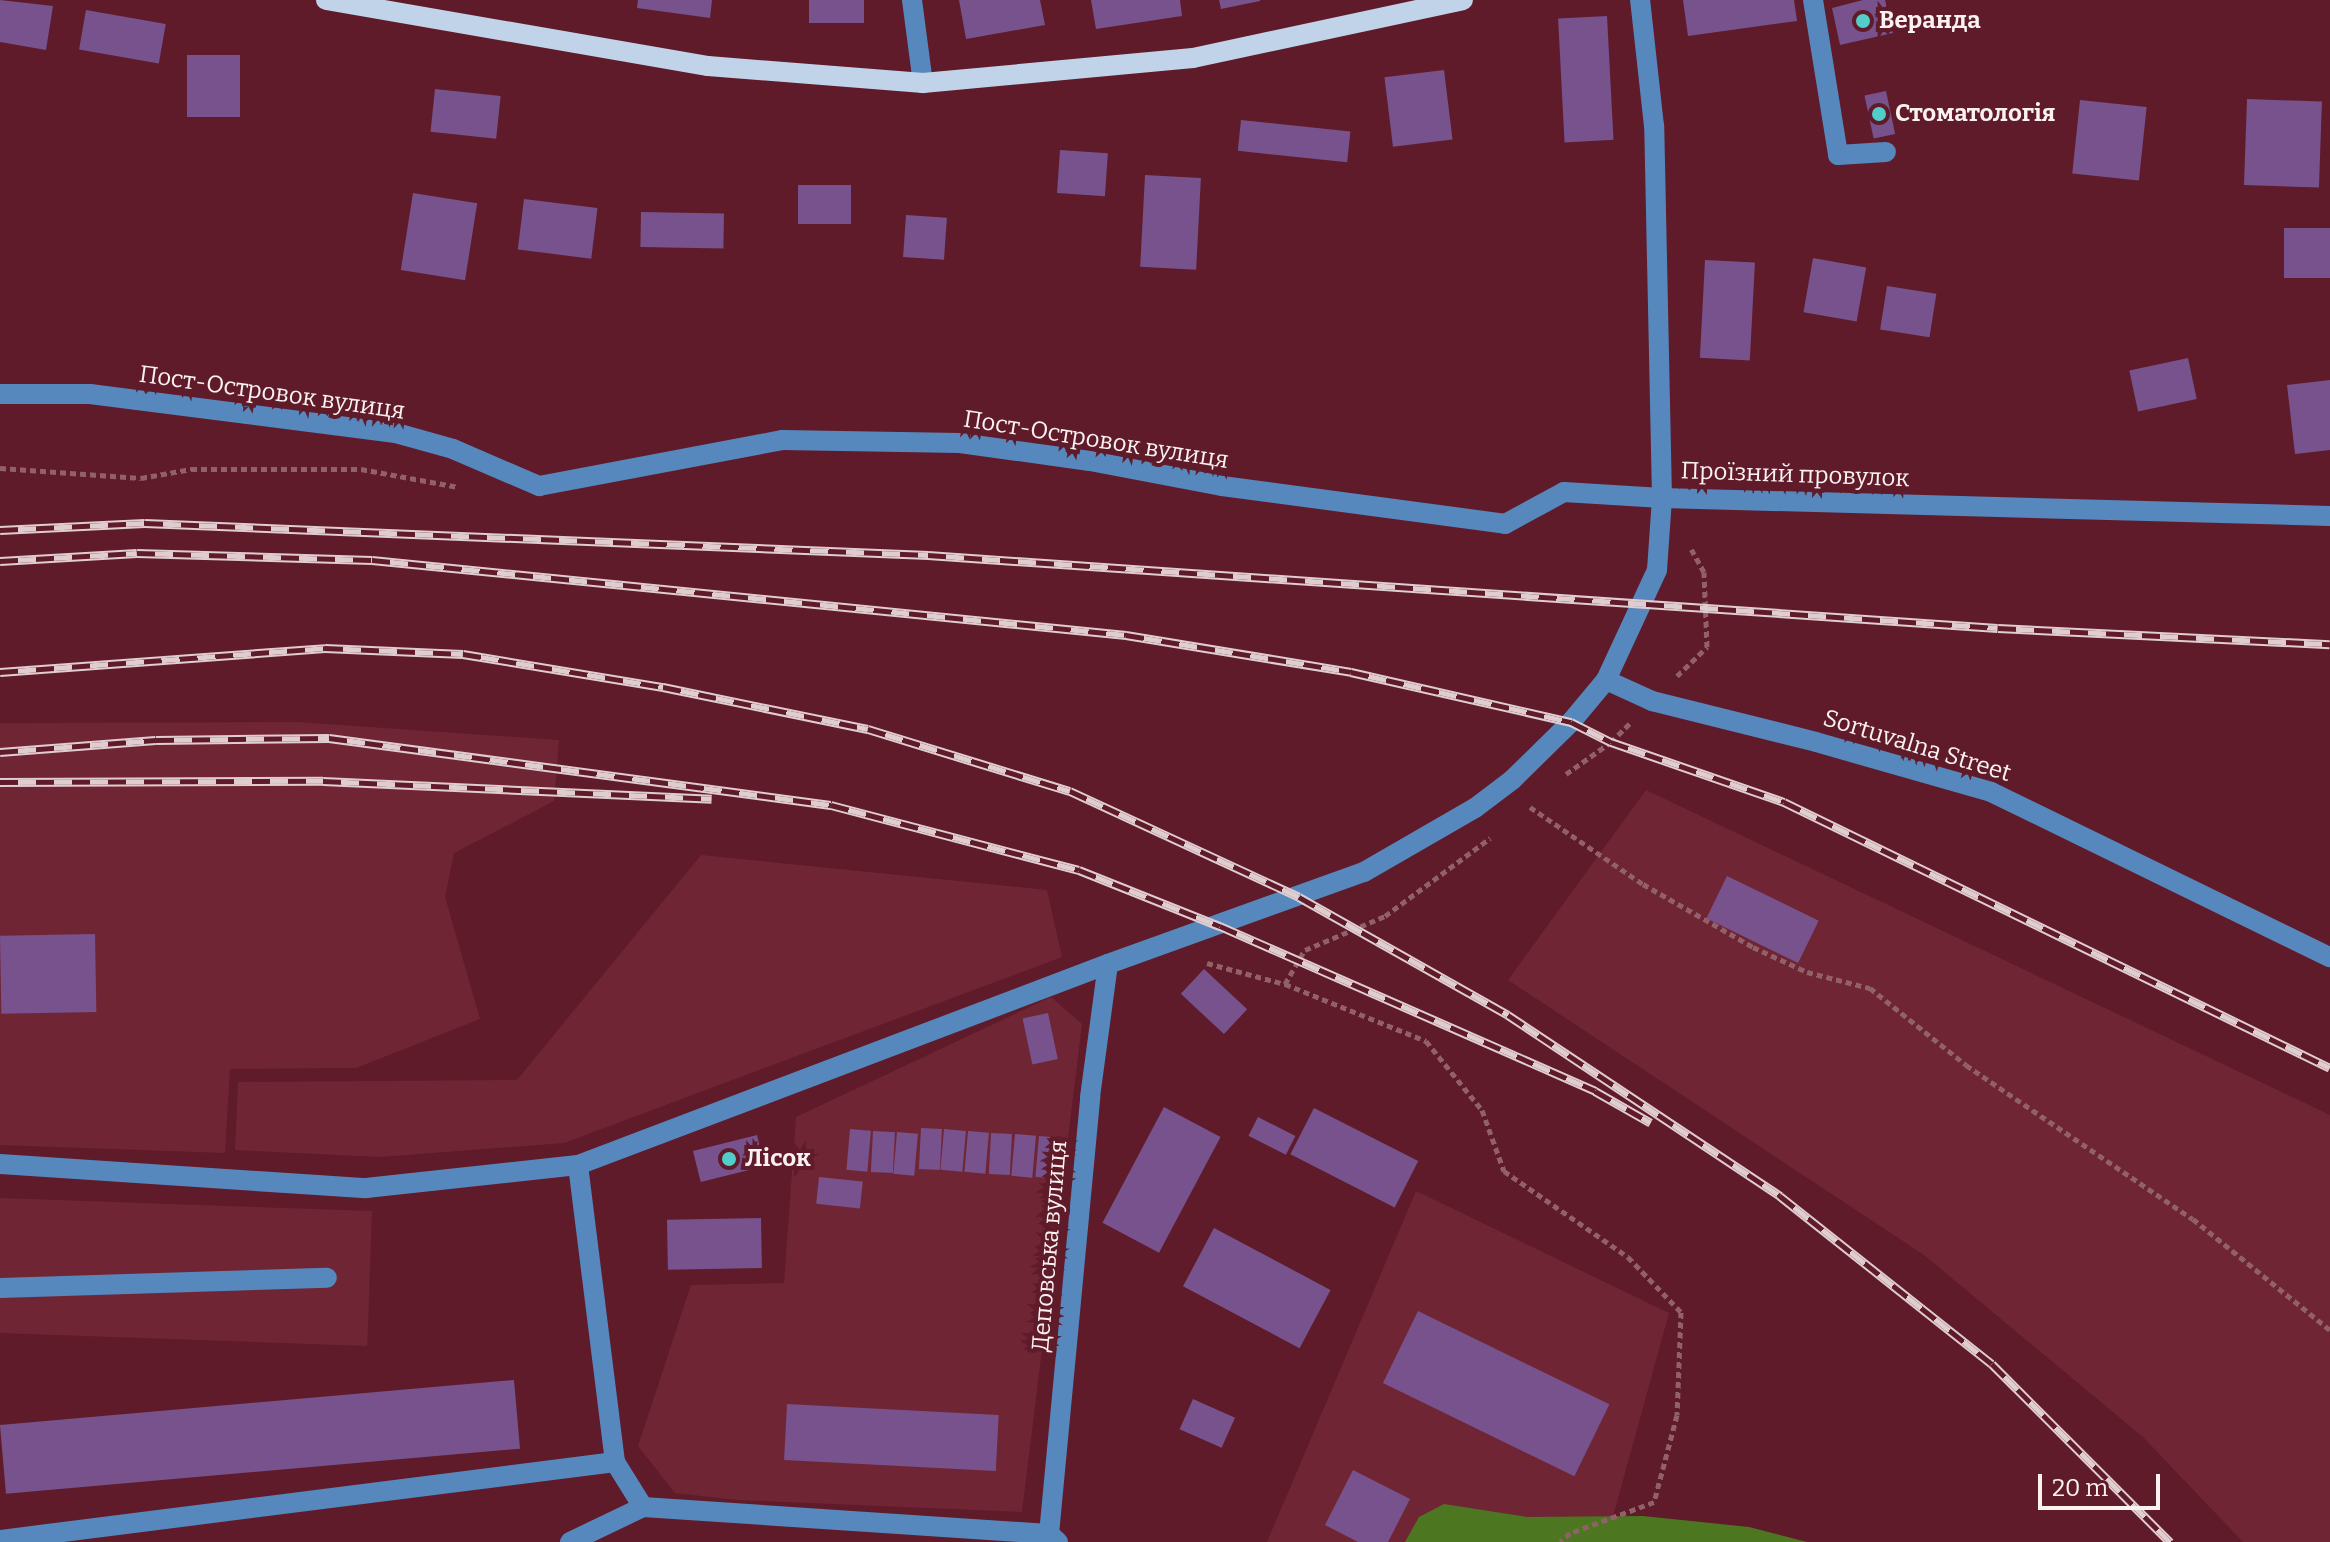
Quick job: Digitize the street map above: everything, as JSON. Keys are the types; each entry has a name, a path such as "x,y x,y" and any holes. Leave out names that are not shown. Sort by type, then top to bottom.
{"main road":[{"path":"326,0 708,66 923,83 1193,58 1463,0"}],"street":[{"path":"912,0 923,83"},
{"name":"Проїзний провулок","path":"1640,0 1654,126 1662,498 2330,516"},
{"path":"1813,0 1838,155 1886,152"},
{"name":"Пост-Островок вулиця","path":"0,394 90,394 396,433 453,449 539,486 782,440 960,443 1090,461 1222,486 1505,524 1564,492 1662,498"},
{"path":"0,1164 366,1188 578,1165 1108,964 1364,872 1441,830 1512,780 1571,722 1606,680 1657,570 1662,498"},
{"name":"Sortuvalna Street","path":"1606,680 1652,701 1816,742 1991,792 2330,957"},
{"name":"Деповська вулиця","path":"570,1542 643,1507 1054,1538 1090,1097 1108,964"},
{"path":"578,1165 615,1462 643,1507"},
{"path":"0,1288 327,1278"},
{"path":"0,1540 615,1462"}],"path":[{"path":"0,468 141,478 191,469 361,469 467,487"},
{"path":"1563,776 1611,742 1707,647 1704,572 1662,498"},
{"path":"1518,817 1534,800"},
{"path":"1529,808 1643,884 1753,947 1807,972 1870,988 1966,1065 2193,1219 2330,1330"},
{"path":"1285,984 1305,950 1385,916 1497,833"},
{"path":"1203,962 1285,984 1426,1041 1482,1110 1504,1171 1628,1257 1681,1312 1677,1415 1654,1502 1570,1533 1560,1542"}],"shaded area":[{"path":"297,722 559,740 554,801 454,853 445,897 480,1019 356,1068 230,1069 225,1153 0,1145 0,723"},
{"path":"1646,790 2330,1115 2330,1542 2243,1542 2143,1437 1924,1255 1508,980"},
{"path":"701,855 1047,890 1062,957 564,1143 380,1157 235,1150 238,1082 517,1080"},
{"path":"1051,997 1082,1024 1022,1512 737,1500 675,1493 638,1446 691,1285 784,1283 796,1117"},
{"path":"1416,1191 1669,1313 1606,1542 1267,1542"},
{"path":"0,1198 372,1211 367,1346 0,1333"}],"green space":[{"path":"1444,1504 1527,1517 1643,1516 1749,1527 1807,1542 1405,1542 1419,1517"}],"building":[{"path":"0,0 53,6 46,50 0,42"},
{"path":"638,0 712,0 710,18 637,8"},
{"path":"809,0 864,0 864,23 809,23"},
{"path":"959,0 1040,0 1045,25 966,39"},
{"path":"1091,0 1180,0 1182,16 1096,29"},
{"path":"1219,0 1260,0 1260,1 1221,9"},
{"path":"1683,0 1794,0 1797,21 1688,36"},
{"name":"Веранда","path":"1863,0 1885,0 1893,33 1840,45 1832,8"},
{"path":"86,10 166,24 159,63 79,49"},
{"path":"1607,16 1613,140 1565,142 1558,19"},
{"path":"187,55 240,55 240,117 187,117"},
{"path":"1444,70 1453,139 1393,147 1384,77"},
{"path":"435,89 501,96 496,139 431,132"},
{"name":"Стоматологія","path":"1886,91 1895,134 1874,139 1864,96"},
{"path":"2247,99 2322,102 2319,188 2244,185"},
{"path":"2080,100 2147,107 2139,181 2072,174"},
{"path":"1241,120 1350,131 1347,162 1238,151"},
{"path":"1060,150 1108,153 1105,196 1057,193"},
{"path":"1145,175 1201,178 1196,270 1140,267"},
{"path":"798,185 851,185 851,224 798,224"},
{"path":"413,193 477,203 465,280 401,270"},
{"path":"524,199 597,208 591,259 518,250"},
{"path":"641,212 724,213 723,248 640,247"},
{"path":"906,215 947,218 944,260 903,257"},
{"path":"2284,228 2330,228 2330,278 2284,278"},
{"path":"1813,258 1866,267 1857,322 1803,312"},
{"path":"1705,260 1755,263 1750,360 1700,358"},
{"path":"1887,286 1936,294 1930,337 1880,329"},
{"path":"2188,358 2197,399 2138,412 2129,370"},
{"path":"2330,380 2330,450 2295,454 2287,385"},
{"path":"1727,876 1819,921 1798,963 1706,918"},
{"path":"95,934 96,1012 1,1014 0,936"},
{"path":"1204,969 1247,1009 1224,1034 1181,994"},
{"path":"1048,1013 1058,1059 1032,1064 1023,1018"},
{"path":"1164,1107 1221,1137 1159,1253 1102,1223"},
{"path":"1314,1108 1418,1161 1395,1207 1290,1154"},
{"path":"1258,1117 1295,1136 1286,1155 1248,1136"},
{"path":"921,1128 942,1129 940,1170 919,1169"},
{"path":"850,1129 871,1131 867,1172 846,1170"},
{"path":"944,1129 966,1131 962,1172 940,1170"},
{"path":"873,1131 895,1132 893,1173 871,1172"},
{"path":"968,1131 989,1133 985,1174 964,1172"},
{"path":"897,1132 918,1134 914,1176 893,1174"},
{"path":"991,1133 1012,1134 1010,1175 989,1174"},
{"path":"1015,1134 1036,1136 1032,1178 1011,1176"},
{"name":"Лісок","path":"757,1135 765,1166 701,1182 693,1151"},
{"path":"1039,1136 1060,1138 1056,1179 1035,1177"},
{"path":"819,1177 863,1182 860,1208 816,1204"},
{"path":"761,1218 762,1268 668,1270 667,1220"},
{"path":"1214,1228 1331,1290 1300,1348 1183,1286"},
{"path":"1418,1311 1609,1404 1574,1476 1383,1383"},
{"path":"514,1380 520,1449 6,1494 0,1425"},
{"path":"1193,1399 1235,1418 1222,1448 1180,1429"},
{"path":"787,1404 999,1415 996,1471 784,1460"},
{"path":"1353,1470 1410,1499 1388,1542 1358,1542 1325,1525"}],"railway":[{"path":"0,530 145,523 928,555 1998,628 2330,644"},
{"path":"0,561 137,553 372,560 1126,635 1351,672 1571,722 1611,742 1784,802 2330,1068"},
{"path":"0,672 325,648 463,654 663,687 868,729 1070,791 1299,897 1508,1015 1780,1196 1992,1364 2170,1542"},
{"path":"0,752 156,740 329,738 831,805 1079,870 1220,926 1595,1091 1651,1123"},
{"path":"0,782 323,781 712,799"}],"place":[{"name":"Веранда","path":"1863,21"},
{"name":"Стоматологія","path":"1879,114"},
{"name":"Лісок","path":"729,1159"}]}
